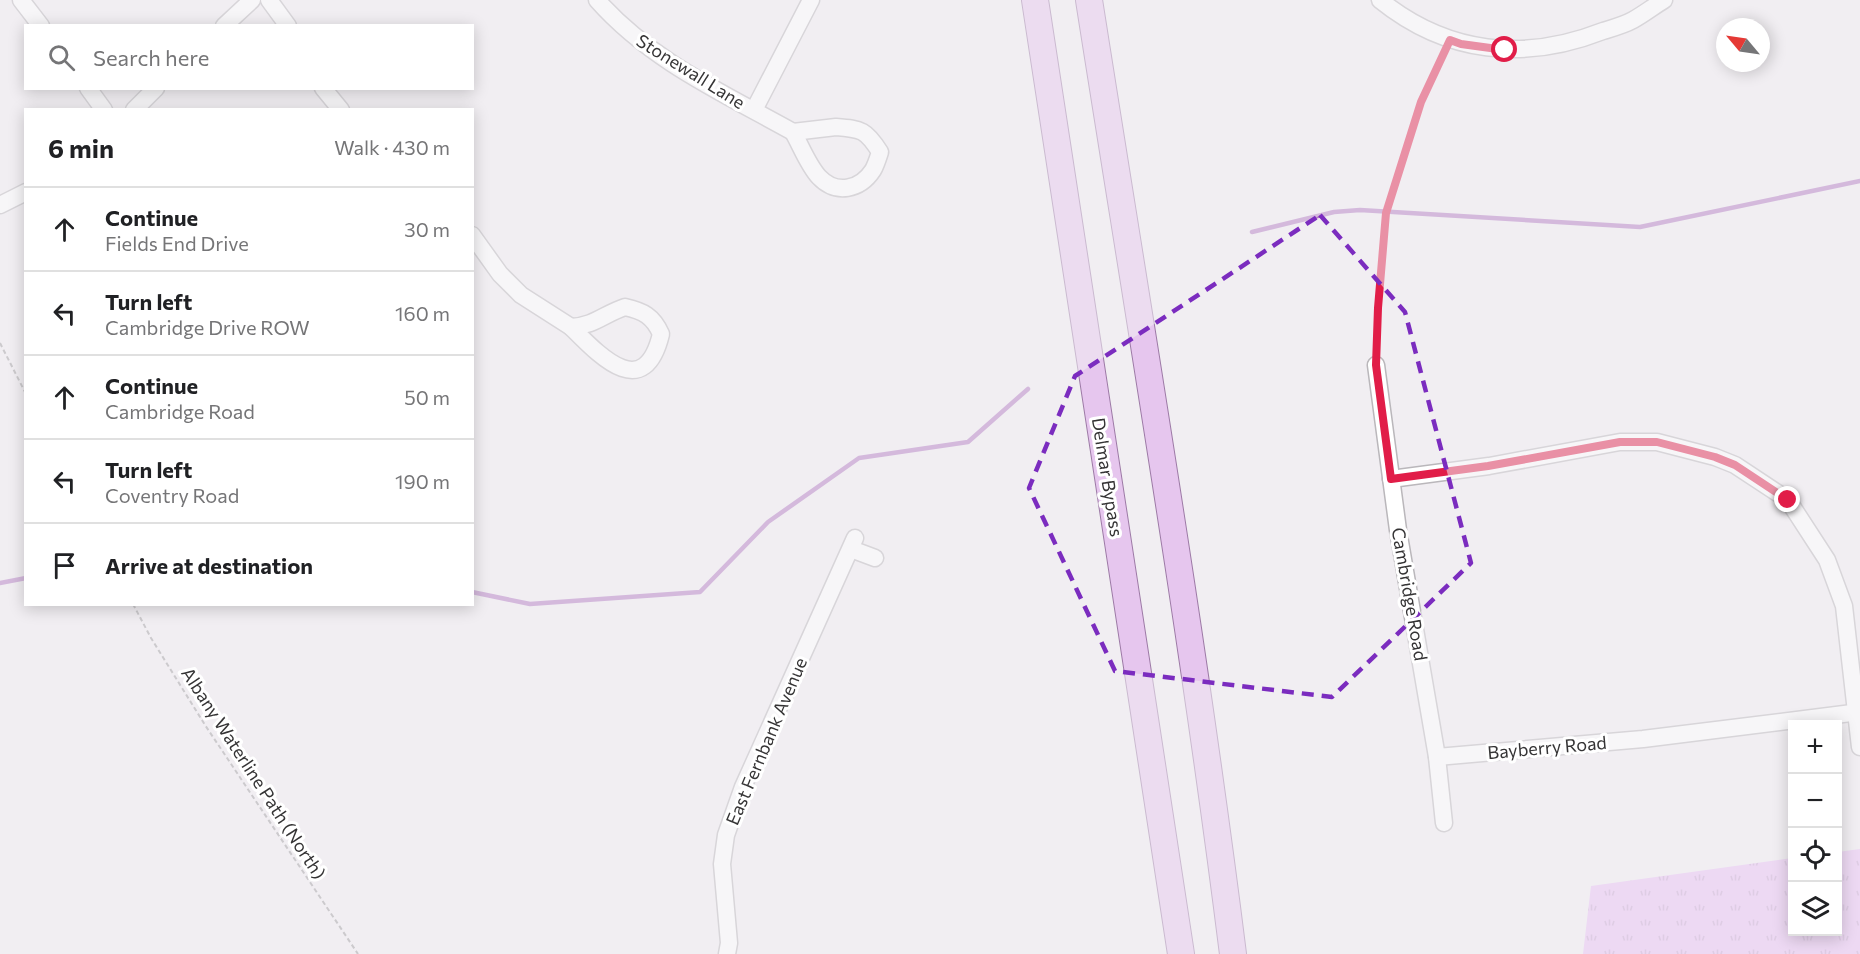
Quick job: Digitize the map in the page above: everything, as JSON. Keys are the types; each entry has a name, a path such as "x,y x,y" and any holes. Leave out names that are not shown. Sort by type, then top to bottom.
{"main road":[{"name":"Delmar Bypass","path":"1035,0 1181,954"},
{"path":"1089,0 1138,304 1219,843 1233,954"}],"street":[{"path":"21,0 39,24"},
{"path":"227,24 252,0"},
{"path":"269,0 287,24"},
{"name":"Stonewall Lane","path":"597,0 618,23 651,51 793,132"},
{"path":"754,110 811,0"},
{"path":"1380,0 1414,24 1450,40 1461,44 1505,50 1545,48 1587,38 1632,21 1664,0"},
{"path":"89,90 103,108"},
{"path":"136,108 154,90"},
{"path":"325,90 339,108"},
{"path":"836,127 858,128 868,134 880,152 873,171 862,182 850,188 837,189 828,186 817,175 793,132 836,127"},
{"path":"0,204 24,193"},
{"path":"474,238 500,274 521,295 571,327 604,359 628,370 640,368 651,360 661,334 656,322 642,311 625,307 593,324 571,327"},
{"name":"Cambridge Road","path":"1376,365 1398,530 1437,757 1444,823"},
{"path":"1391,479 1488,466 1620,442 1657,442 1715,457 1735,465 1788,500 1827,560 1844,606 1858,712 1860,747"},
{"name":"East Fernbank Avenue","path":"727,954 729,943 722,864 726,835 742,787 853,543 875,558"},
{"name":"Bayberry Road","path":"1437,757 1657,737 1858,712"}],"path":[{"path":"1376,365 1386,213 1421,102 1450,40"},
{"path":"0,344 24,390"},
{"name":"Albany Waterline Path (North)","path":"134,606 205,726 358,954"}],"highlighted area":[{"path":"1320,215 1405,312 1471,563 1332,697 1115,671 1029,488 1075,376"}],"green space":[{"path":"1860,849 1860,954 1583,954 1591,886 1788,859 1788,936 1842,936 1842,851"}],"waterway":[{"path":"1252,232 1334,212 1360,210 1640,227 1860,181"},
{"path":"474,592 530,604 700,592 768,522 859,458 968,442 1028,389"},
{"path":"0,583 24,578"}],"route":[{"path":"1505,50 1461,44 1450,40 1421,102 1386,213 1376,365 1391,479 1488,466 1620,442 1657,442 1715,457 1735,465 1788,500"}]}
